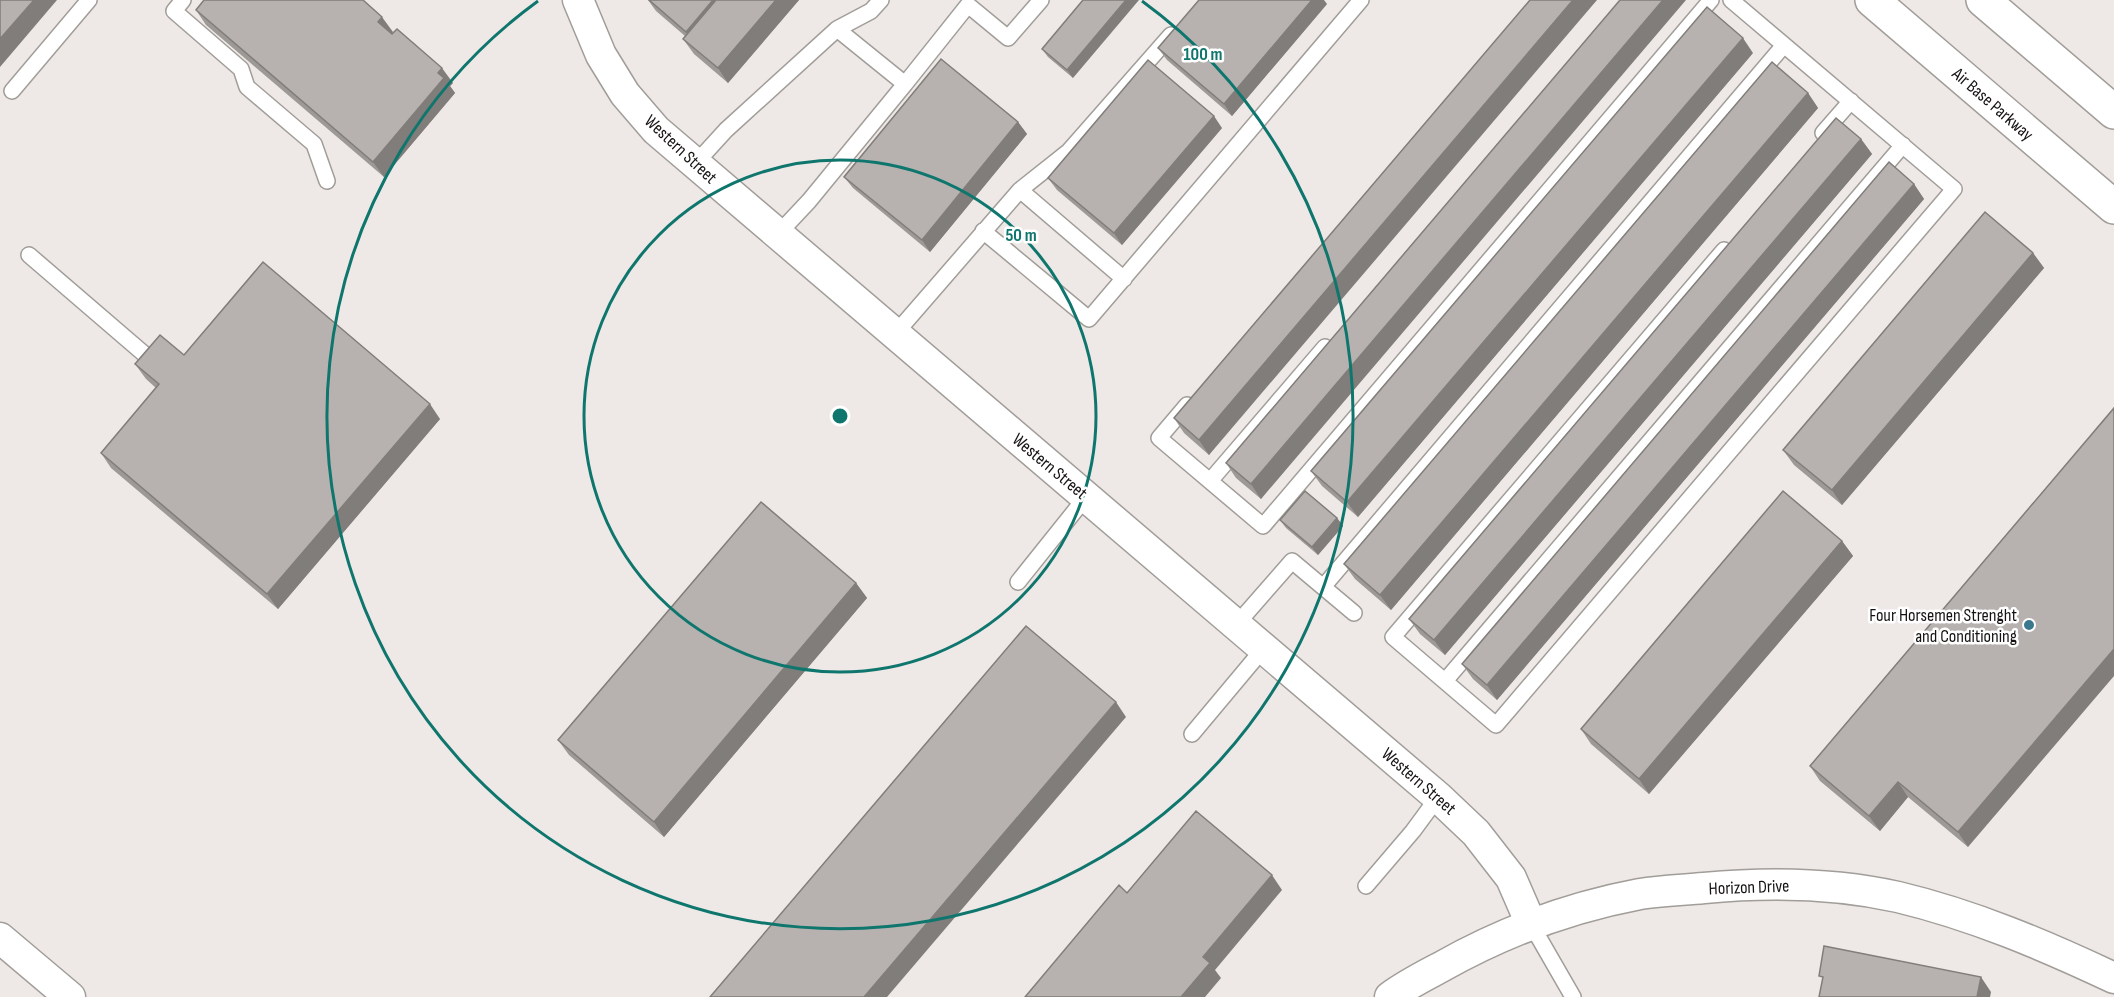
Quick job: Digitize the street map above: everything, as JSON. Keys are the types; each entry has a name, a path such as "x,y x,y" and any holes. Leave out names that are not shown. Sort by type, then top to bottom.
{"main road":[{"name":"Air Base Parkway","path":"1872,0 2114,207"},
{"path":"1983,0 2114,112"}],"street":[{"name":"Western Street","path":"578,0 601,55 625,94 656,130 1438,797 1476,833 1511,878 1531,924"},
{"name":"Horizon Drive","path":"1390,997 1467,952 1531,924 1642,894 1752,884 1818,886 1896,897 1967,916 2030,940 2114,978"},
{"path":"0,938 70,997"}],"lane":[{"path":"12,92 89,0"},
{"path":"183,0 174,11 241,69 247,87 314,144 327,181"},
{"path":"695,164 726,130 837,28 871,11 881,0"},
{"path":"778,234 809,201 905,84 965,2 1008,38 1041,0"},
{"path":"984,231 1089,319 1361,0"},
{"path":"1198,392 1159,438 1263,526 1711,0"},
{"path":"1731,0 1954,189 1496,725 1393,637 1734,237"},
{"path":"895,334 1020,190 1069,151 1178,27"},
{"path":"837,28 905,84"},
{"path":"1323,587 1784,45"},
{"path":"1812,147 1851,101"},
{"path":"1445,681 1903,145"},
{"path":"1020,190 1124,279"},
{"path":"29,255 157,365"},
{"path":"1210,481 1334,336"},
{"path":"1018,582 1086,497"},
{"path":"1236,625 1292,561 1354,614"},
{"path":"1192,734 1264,648"},
{"path":"1366,885 1413,831 1438,797"},
{"path":"1531,924 1573,997"}],"building":[{"path":"0,0 34,0 0,39"},
{"path":"204,0 363,0 382,17 378,22 392,34 397,29 442,68 438,73 444,78 373,162 196,10"},
{"path":"649,0 713,0 686,32"},
{"path":"716,0 776,0 718,68 683,39"},
{"path":"1083,0 1126,0 1067,70 1042,49"},
{"path":"1199,0 1312,0 1224,104 1158,48"},
{"path":"1530,0 1573,0 1199,440 1174,418"},
{"path":"1620,0 1663,0 1251,484 1226,463"},
{"path":"1707,7 1743,38 1347,502 1311,471"},
{"path":"941,59 1018,122 922,240 844,177"},
{"path":"1148,60 1214,116 1114,233 1048,178"},
{"path":"1772,62 1808,93 1380,595 1344,564"},
{"path":"1836,118 1861,139 1434,640 1409,619"},
{"path":"1889,162 1914,184 1487,685 1462,664"},
{"path":"1985,212 2033,253 1832,490 1783,450"},
{"path":"263,262 430,404 267,594 101,453 159,384 135,364 160,335 184,355"},
{"path":"2114,408 2114,649 1958,832 1898,782 1869,816 1810,766"},
{"path":"1305,491 1337,518 1312,547 1280,520"},
{"path":"1783,491 1842,541 1639,779 1581,729"},
{"path":"761,502 856,583 654,822 558,740"},
{"path":"1026,626 1116,702 864,997 710,997"},
{"path":"1196,811 1272,875 1203,957 1210,963 1181,997 1025,997 1119,885 1127,893"},
{"path":"1824,946 1981,977 1977,997 1819,997 1823,977 1819,976"}],"place":[{"name":"Four Horsemen Strenght and Conditioning","path":"2029,625"}]}
